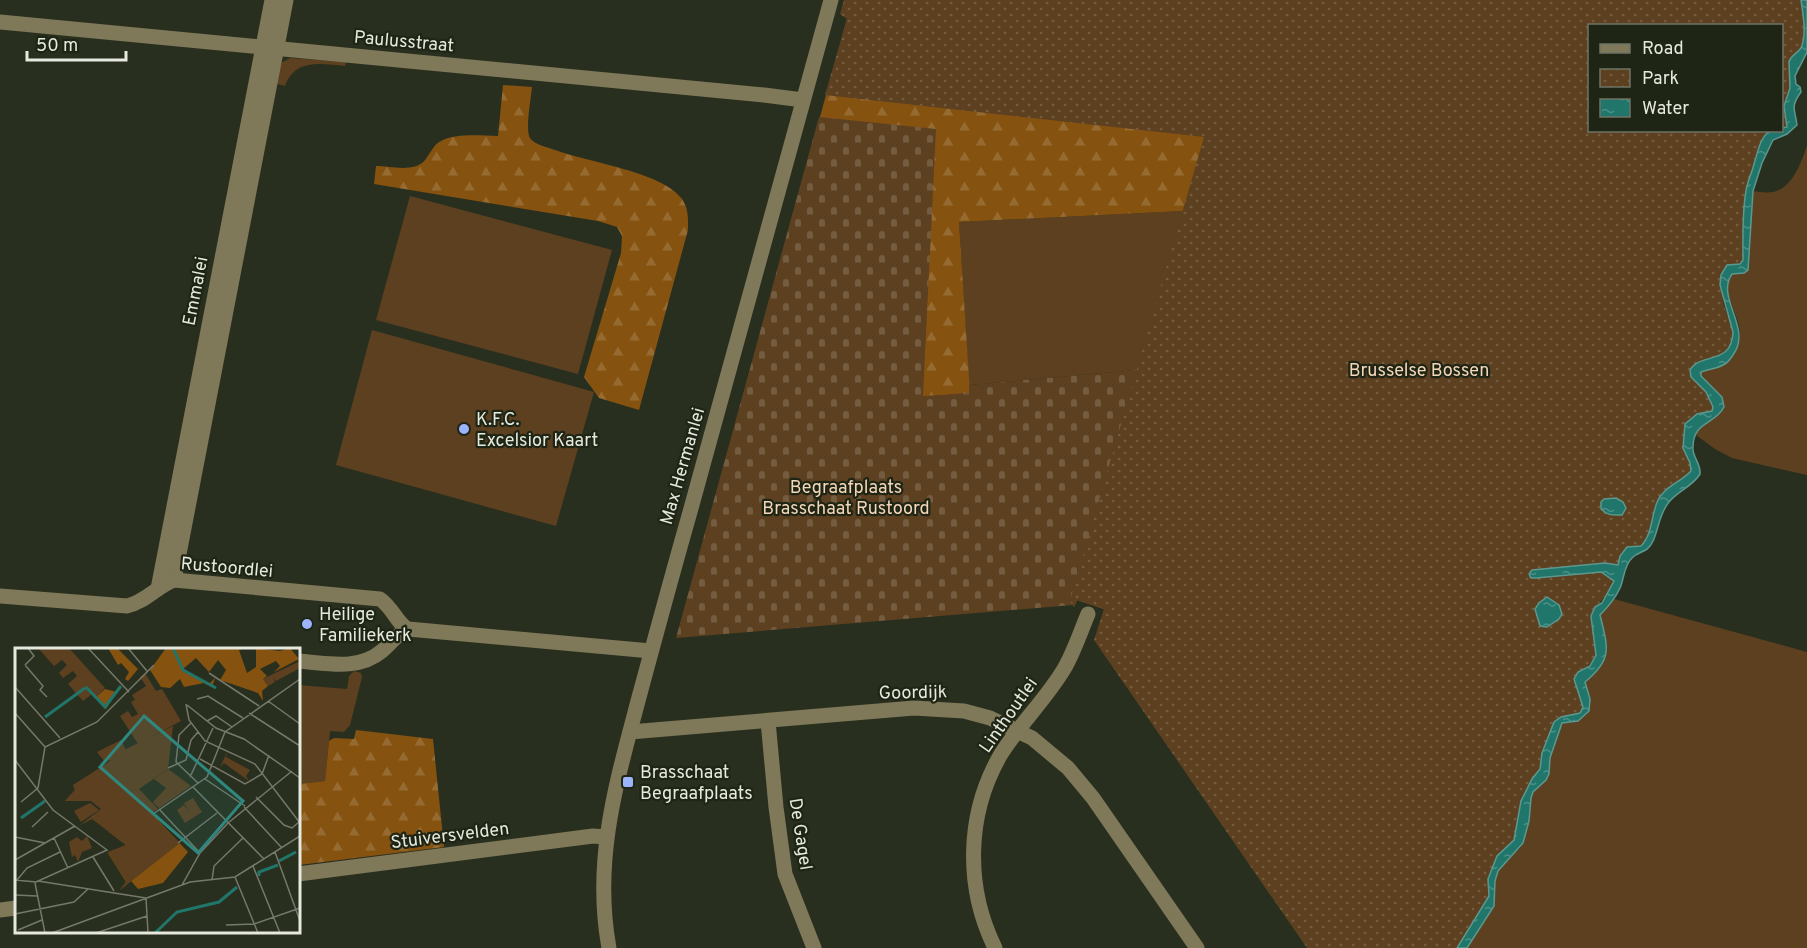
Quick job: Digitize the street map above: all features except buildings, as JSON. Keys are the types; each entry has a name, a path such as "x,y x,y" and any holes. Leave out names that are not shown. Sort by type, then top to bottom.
{"street":[{"name":"Emmalei","path":"174,580 270,48 272,0"},
{"name":"Emmalei","path":"158,589 270,48 286,0"},
{"name":"Max Hermanlei","path":"609,948 604,897 606,837 613,798 651,651 831,0"},
{"name":"Paulusstraat","path":"0,22 764,94 803,100"},
{"name":"Rustoordlei","path":"0,596 119,607 135,604 174,580 380,600 389,605 398,621 408,629"},
{"name":"Linthoutlei","path":"995,948 981,914 976,891 973,843 982,797 1002,754 1064,669 1088,614"},
{"path":"300,660 354,665 382,651 398,633 408,629 651,651"},
{"name":"Goordijk","path":"630,732 914,708 964,711 990,718 1018,731 1050,751 1068,768 1085,788 1197,948"},
{"name":"De Gagel","path":"768,721 785,874 814,948"},
{"name":"Stuiversvelden","path":"300,874 582,838 606,837"},
{"path":"0,909 15,908"}],"green space":[{"name":"Brusselse Bossen","path":"844,0 1801,0 1804,37 1801,48 1789,62 1790,88 1784,104 1787,124 1785,129 1783,128 1783,24 1588,24 1588,132 1768,132 1760,146 1745,195 1743,260 1740,264 1732,264 1724,288 1723,302 1732,327 1732,339 1720,355 1698,363 1690,370 1691,377 1706,392 1713,407 1712,411 1690,418 1686,424 1684,438 1692,469 1660,497 1654,509 1645,541 1641,546 1630,546 1610,589 1592,612 1596,641 1595,655 1587,667 1578,672 1575,682 1583,707 1580,713 1561,717 1554,722 1542,753 1540,769 1521,801 1514,840 1497,856 1488,879 1489,896 1457,948 1307,948 1094,640 1104,609 1077,600 1074,607 1070,601 1204,137 825,95 847,19 840,14"},
{"path":"1282,0 1104,609 1077,600 1074,607 1070,601 1183,211 959,222 970,393 738,414 847,19"},
{"path":"290,58 346,62 345,66 319,64 302,67 295,71 285,86 273,83 281,63"},
{"path":"503,85 532,87 528,128 530,138 541,146 623,169 659,182 682,199 686,207 688,230 639,410 599,398 584,377 621,253 622,236 617,227 598,221 374,184 376,166 409,168 421,164 434,146 443,140 463,136 498,136"},
{"name":"Begraafplaats Brasschaat Rustoord","path":"819,117 936,129 923,396 969,393 969,385 1137,370 1070,601 1073,605 676,638"},
{"path":"1807,146 1807,475 1732,458 1696,435 1699,427 1710,421 1705,379 1701,376 1701,372 1724,365 1739,340 1740,331 1729,298 1728,282 1732,274 1744,273 1753,191 1773,192 1786,185 1795,174"},
{"path":"410,196 612,250 578,374 376,320"},
{"path":"1183,211 1137,370 969,385 959,222"},
{"name":"K.F.C. Excelsior Kaart","path":"372,330 594,392 556,526 336,465"},
{"path":"1614,599 1807,652 1807,948 1467,948 1494,906 1495,881 1498,871 1520,848 1529,821 1533,792 1546,780 1550,758 1562,723 1571,723 1590,699 1585,682 1599,667 1605,652 1600,615"},
{"path":"354,671 361,673 362,677 350,725 344,732 330,731 325,781 300,784 300,685 347,689 349,676"},
{"path":"356,730 433,739 444,847 300,865 300,784 325,781 329,741 334,738 354,739"}],"water":[{"path":"1801,0 1807,0 1807,52 1795,76 1796,84 1800,87 1801,92 1794,105 1797,125 1787,134 1773,140 1762,163 1753,191 1748,270 1744,273 1732,274 1728,283 1730,303 1739,334 1738,345 1726,363 1701,372 1701,376 1722,397 1724,407 1720,413 1700,428 1694,439 1693,451 1700,474 1666,507 1651,545 1629,561 1618,592 1600,615 1606,652 1600,666 1585,682 1590,699 1589,711 1578,721 1562,723 1550,758 1549,774 1533,792 1531,798 1529,821 1523,843 1498,871 1495,881 1494,906 1467,948 1457,948 1489,896 1488,879 1497,856 1514,840 1521,801 1540,769 1542,753 1554,722 1561,717 1580,713 1583,707 1574,679 1578,672 1590,666 1596,655 1591,616 1595,607 1602,603 1614,581 1601,572 1536,578 1531,578 1529,574 1532,570 1605,563 1618,565 1620,556 1627,547 1641,546 1645,541 1661,495 1691,471 1683,448 1685,424 1697,414 1712,411 1713,407 1706,392 1691,377 1690,370 1701,361 1722,354 1731,343 1733,332 1720,285 1721,275 1727,265 1740,264 1743,260 1747,184 1761,142 1768,132 1783,132 1783,128 1787,127 1784,106 1790,88 1789,62 1803,43 1804,24"},
{"path":"1616,498 1623,502 1626,508 1622,515 1608,514 1601,509 1601,502 1604,499"},
{"path":"1547,597 1559,605 1562,614 1559,619 1547,627 1540,626 1535,609"}],"place":[{"name":"K.F.C. Excelsior Kaart","path":"464,429"},
{"name":"Heilige Familiekerk","path":"307,624"},
{"name":"Brasschaat Begraafplaats","path":"628,782"}]}
